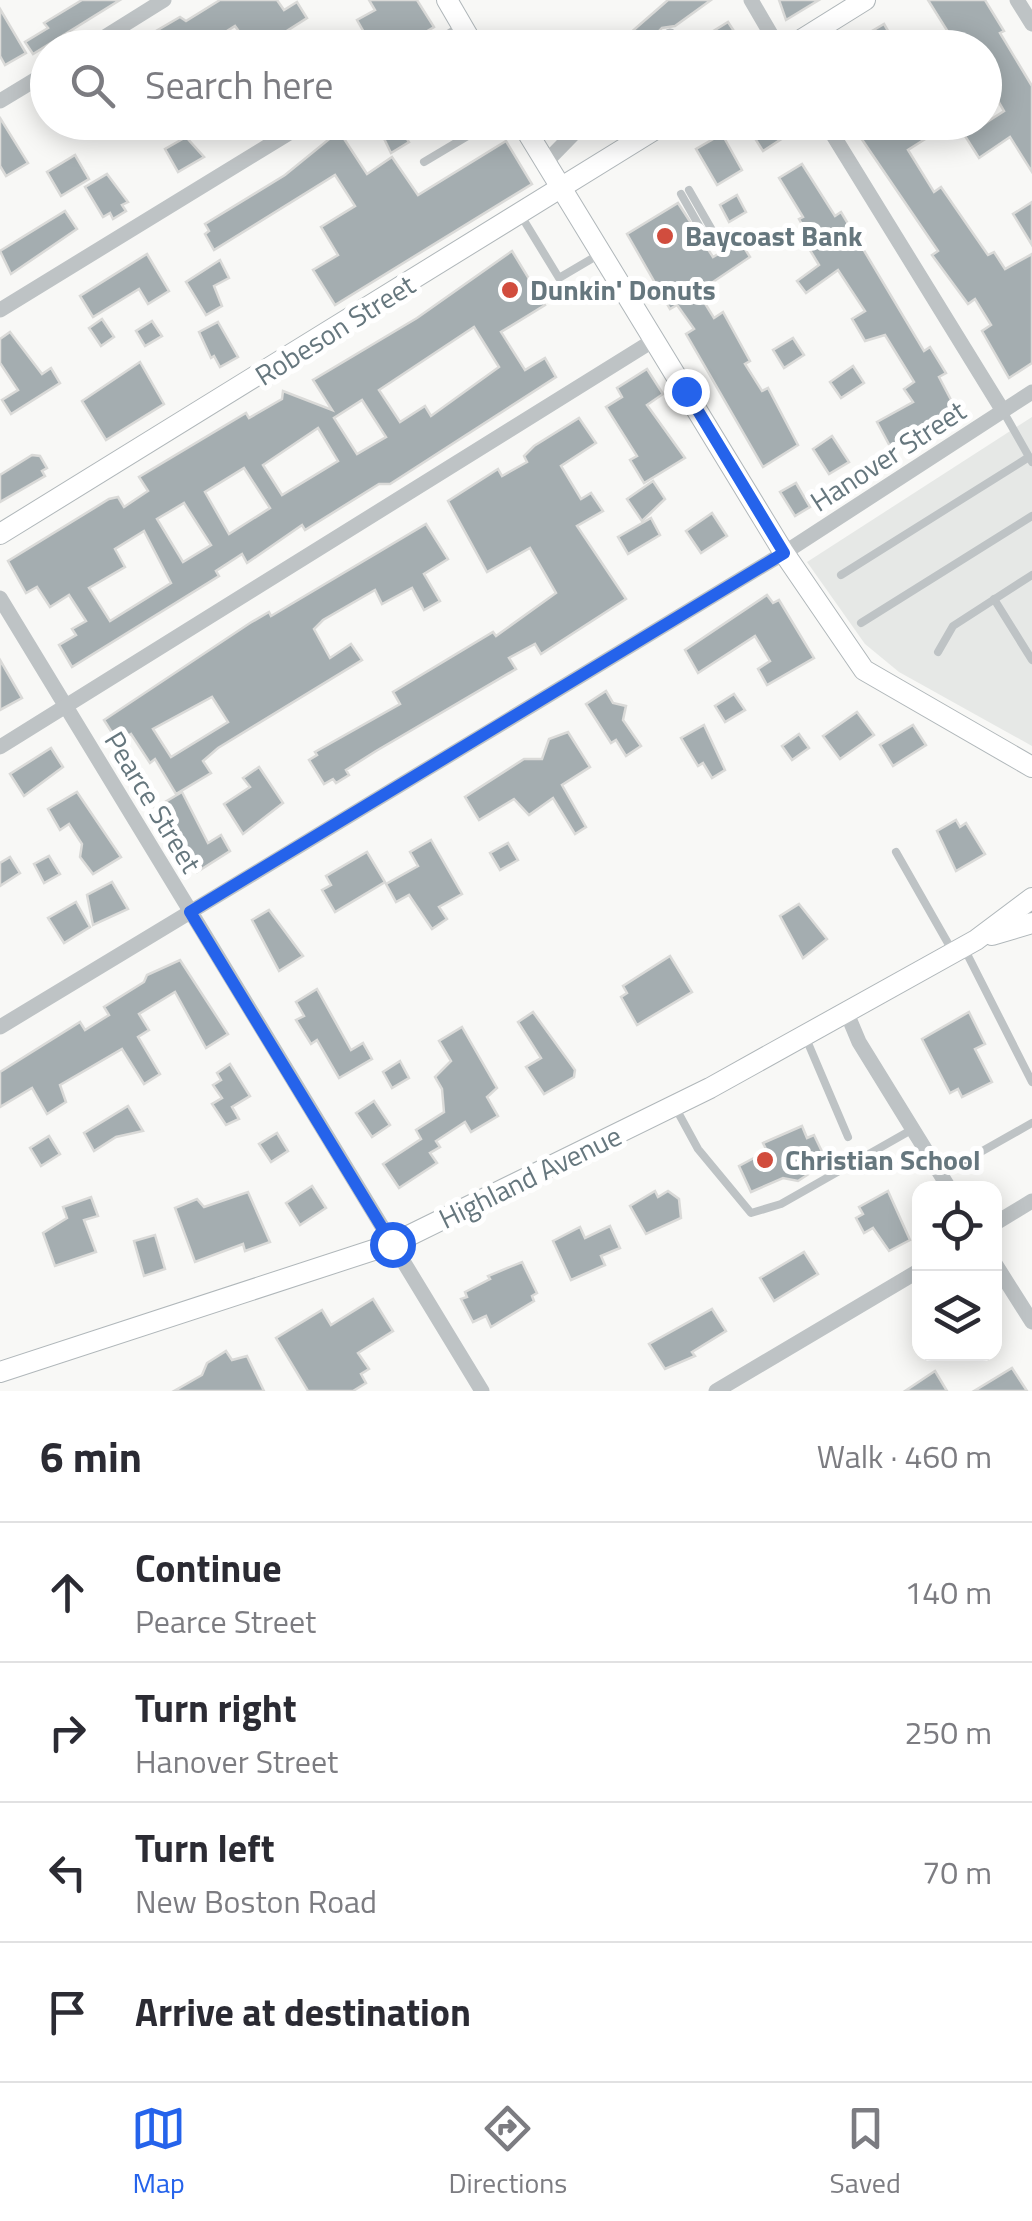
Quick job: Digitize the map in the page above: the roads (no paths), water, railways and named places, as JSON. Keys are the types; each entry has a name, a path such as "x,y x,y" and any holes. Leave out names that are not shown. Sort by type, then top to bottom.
{"street":[{"path":"115,30 164,0"},
{"path":"447,0 464,28 461,30"},
{"path":"750,0 768,30"},
{"path":"817,30 865,0"},
{"path":"1017,0 1032,24"},
{"path":"0,101 30,83"},
{"path":"0,310 278,140"},
{"path":"532,140 784,553 864,670 1032,767"},
{"path":"545,163 567,140"},
{"name":"Robeson Street","path":"0,534 639,140"},
{"path":"836,140 1003,411"},
{"path":"0,747 654,340"},
{"name":"Hanover Street","path":"0,1027 784,553 1032,392"},
{"name":"Pearce Street","path":"0,598 482,1391"},
{"name":"Highland Avenue","path":"0,1372 392,1244 674,1105 804,1035 964,946 1032,898"},
{"name":"Highland Avenue","path":"964,946 1032,922"},
{"path":"846,1011 859,1042 945,1181"},
{"path":"1002,1219 1032,1201"},
{"path":"716,1391 918,1271"},
{"path":"1000,1271 1032,1322"}],"lane":[{"path":"424,162 461,140"},
{"path":"685,192 713,241"},
{"path":"520,214 559,278 600,253"},
{"path":"841,575 1030,459 1003,411"},
{"path":"862,623 1032,516"},
{"path":"938,652 953,626 1032,575"},
{"path":"994,600 1032,660"},
{"path":"896,852 964,946 1032,1082"},
{"path":"804,1035 848,1137"},
{"path":"674,1105 698,1149 751,1213 780,1204 913,1130"},
{"path":"963,1162 1032,1123"}],"place":[{"name":"Baycoast Bank","path":"665,236"},
{"name":"Dunkin' Donuts","path":"510,290"},
{"name":"Christian School","path":"765,1160"}]}
